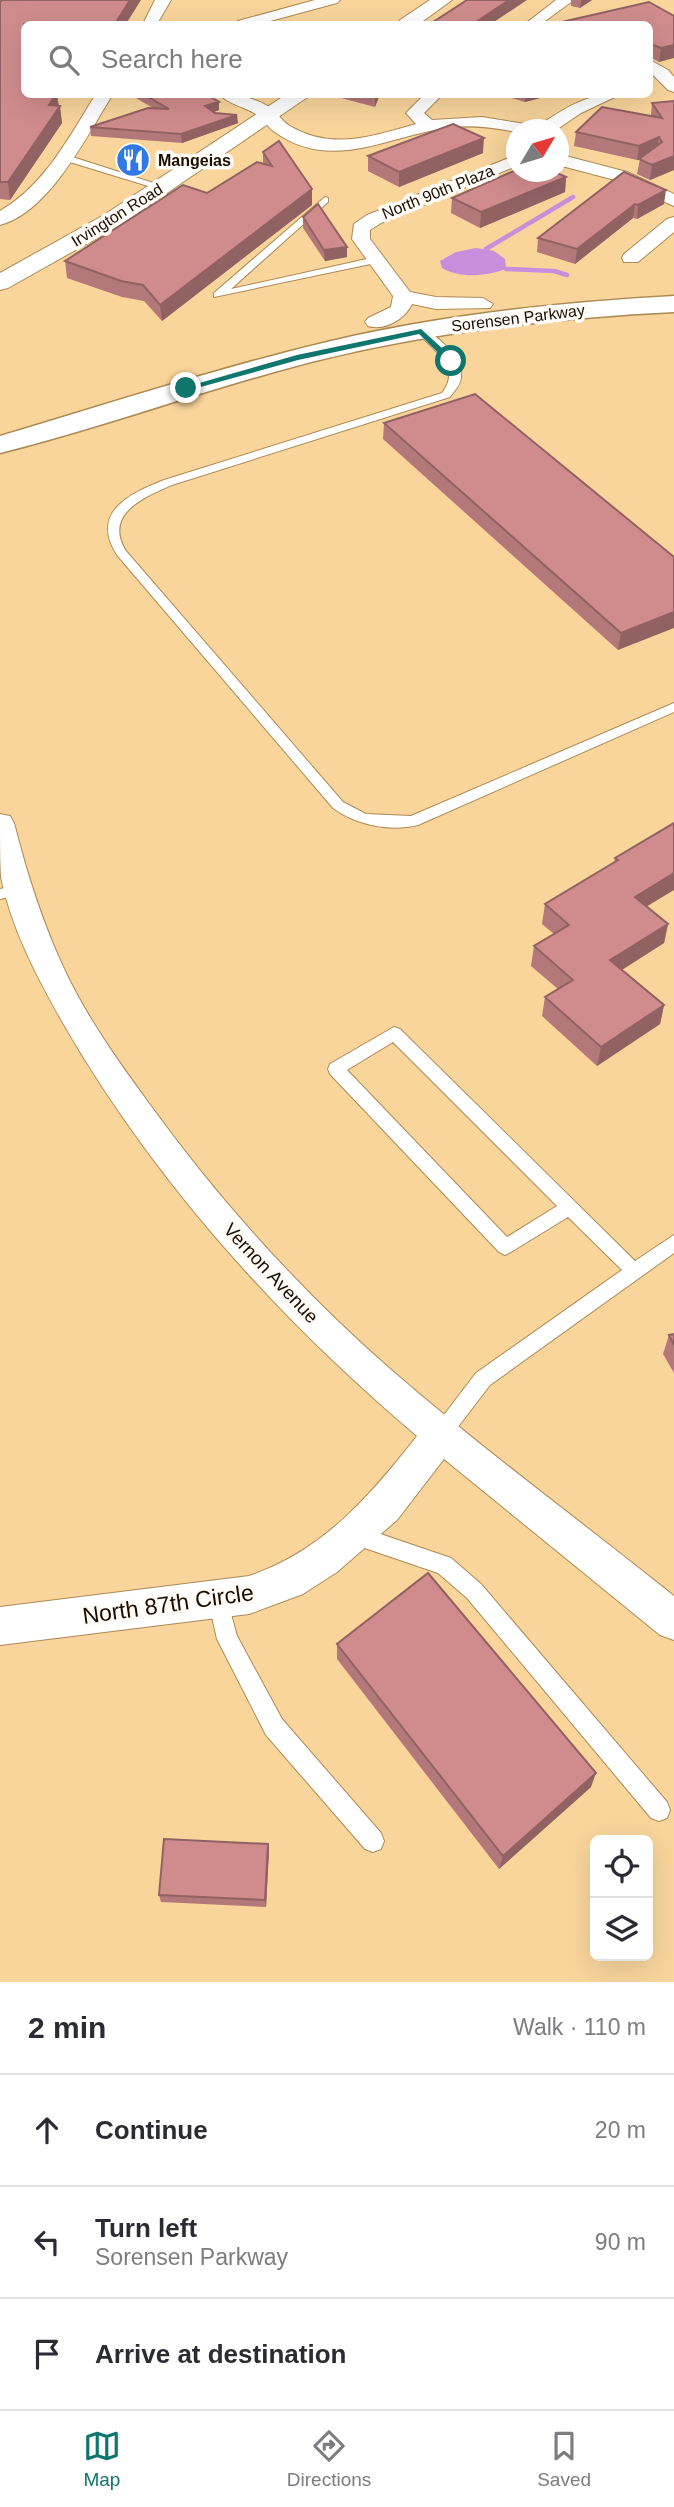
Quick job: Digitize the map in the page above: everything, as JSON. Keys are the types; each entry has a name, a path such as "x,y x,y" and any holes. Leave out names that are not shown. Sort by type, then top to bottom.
{"main road":[{"name":"Sorensen Parkway","path":"0,425 230,356 374,322 484,304 571,294 674,288"},
{"name":"Sorensen Parkway","path":"0,445 244,372 353,344 421,331 550,313 674,304"}],"street":[{"path":"152,21 163,0"},
{"path":"254,21 332,0"},
{"path":"412,21 443,0"},
{"path":"538,21 566,0"},
{"path":"538,21 563,21"},
{"path":"653,68 672,82"},
{"path":"653,83 672,82"},
{"path":"0,219 34,198 102,98"},
{"path":"235,98 268,115 275,127 323,145 361,146 428,126 476,120 506,125"},
{"name":"Irvington Road","path":"1,282 93,232 296,98"},
{"path":"428,126 414,113 431,98"},
{"path":"560,119 575,109 603,98"},
{"path":"569,162 621,176 674,201"},
{"name":"North 90th Plaza","path":"403,296 360,239 361,228 366,223 506,164"},
{"path":"631,258 674,223"},
{"path":"374,322 396,314 402,308 403,296 436,303 484,304"},
{"name":"Vernon Avenue","path":"0,823 9,892 75,1015 150,1130 211,1208 331,1337 441,1434 674,1621"},
{"name":"North 87th Circle","path":"0,1626 249,1595 289,1581 324,1559 384,1507 441,1434"}],"lane":[{"path":"63,158 104,167 161,187"},
{"path":"325,200 218,295 376,260"},
{"path":"421,331 451,361 457,378 456,386 446,395 144,492 116,518 113,538 121,552 338,804 348,813 369,820 412,821 674,707"},
{"path":"569,1207 505,1247 336,1069 394,1033 634,1271"},
{"path":"441,1434 483,1380 674,1243"},
{"path":"354,1535 444,1565 474,1591 659,1810"},
{"path":"218,1599 227,1639 274,1727 373,1841"}],"shaded area":[{"path":"476,248 494,251 505,259 506,269 474,275 457,274 442,268 440,261 456,252"}],"building":[{"path":"130,0 117,21 21,21 21,98 53,98 49,105 60,106 8,182 0,182 0,2"},
{"path":"467,0 509,0 478,21 435,21"},
{"path":"649,2 674,16 674,45 661,48 653,45 653,21 566,21"},
{"path":"150,98 212,98 219,102 205,106 215,113 237,115 181,134 90,127 148,108 169,109"},
{"path":"674,101 674,156 652,165 639,159 662,142 659,137 639,146 576,132 602,107 662,118 652,103"},
{"path":"453,124 484,138 399,172 368,156"},
{"path":"279,141 312,189 160,305 143,285 121,281 65,261 183,185 207,193 257,162 272,166 263,152"},
{"path":"624,172 666,190 638,205 635,204 577,249 538,238"},
{"path":"506,174 506,182 554,182 481,212 452,198"},
{"path":"318,204 347,247 324,250 303,217"},
{"path":"475,394 674,557 674,612 621,633 384,423"},
{"path":"674,823 674,873 635,897 668,924 610,960 664,1005 601,1047 545,997 573,980 534,946 569,925 545,904"},
{"path":"428,1573 596,1773 503,1856 337,1644"},
{"path":"164,1839 268,1844 265,1900 159,1895"}],"waterway":[{"path":"486,249 573,197"},
{"path":"506,269 554,271 567,275"}],"place":[{"name":"Mangeias","path":"133,160"}],"route":[{"path":"186,388 353,344 421,331 434,341 451,361"}]}
